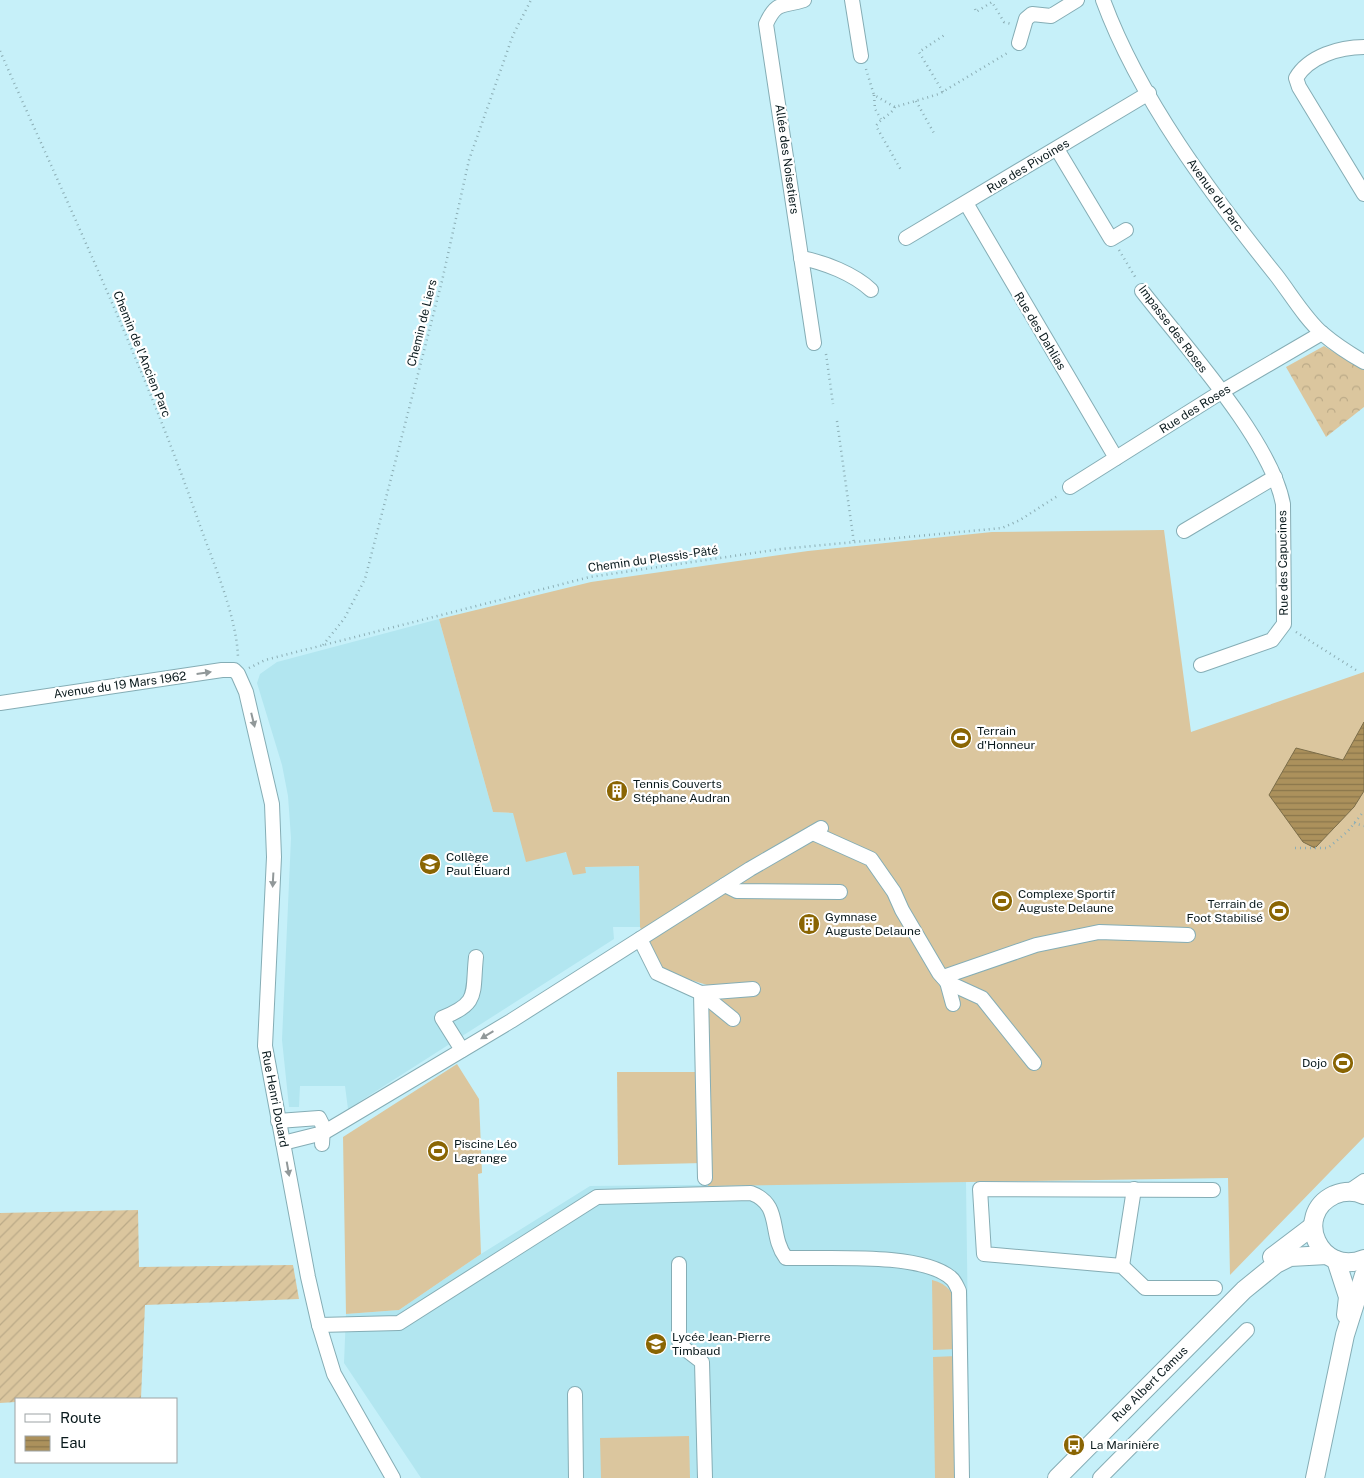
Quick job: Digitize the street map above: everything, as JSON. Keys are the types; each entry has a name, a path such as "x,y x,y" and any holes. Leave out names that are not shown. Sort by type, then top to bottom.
{"main road":[{"path":"1315,1478 1344,1335 1348,1297 1331,1257 1317,1242 1313,1226 1316,1214 1322,1204 1329,1198 1356,1194"},
{"name":"Rue Albert Camus","path":"1244,1290 1255,1272 1270,1258 1313,1226"},
{"name":"Rue Albert Camus","path":"1057,1478 1244,1290 1276,1264 1290,1257 1331,1257 1354,1262 1364,1258"},
{"path":"1344,1335 1364,1275"}],"street":[{"name":"Allée des Noisetiers","path":"804,0 781,4 771,13 766,24 814,343"},
{"path":"852,0 861,56"},
{"path":"1019,43 1022,27 1026,19 1032,14 1040,13 1051,16 1077,0"},
{"name":"Avenue du Parc","path":"1103,0 1114,29 1149,93 1186,155 1234,223 1322,333 1364,362"},
{"path":"1364,47 1338,49 1302,69 1296,78 1299,87 1364,194"},
{"name":"Rue des Pivoines","path":"906,238 1149,93"},
{"path":"1057,149 1110,239 1126,230"},
{"name":"Rue des Dahlias","path":"966,203 1116,458"},
{"path":"801,258 814,260 862,282 871,290"},
{"name":"Impasse des Roses","path":"1142,291 1221,392"},
{"name":"Rue des Roses","path":"1070,487 1221,392 1322,333"},
{"name":"Rue des Capucines","path":"1200,665 1272,640 1284,624 1283,504 1275,477 1247,428 1221,392"},
{"path":"1184,532 1275,477"},
{"name":"Avenue du 19 Mars 1962","path":"0,703 222,670 234,670 238,674"},
{"name":"Rue Henri Douard","path":"238,674 246,692 272,804 274,857 265,1046 278,1121 284,1143 319,1325 334,1374 393,1478"},
{"path":"284,1143 323,1138 725,885 817,830 871,859 875,864 894,892 902,910 945,980 953,1004"},
{"path":"725,885 737,890 840,892"},
{"path":"945,980 1036,945 1099,932 1188,935"},
{"path":"640,939 657,973 702,993 733,1019"},
{"path":"462,1050 442,1018 462,1010 472,999 476,957"},
{"path":"945,980 982,998 1034,1063"},
{"path":"702,993 754,989"},
{"path":"702,993 705,1178"},
{"path":"278,1121 319,1118 323,1138"},
{"path":"1356,1194 1364,1181"},
{"path":"1213,1190 980,1189 984,1254 1122,1266 1145,1288 1215,1288"},
{"path":"1122,1266 1134,1189"},
{"path":"319,1325 399,1323 597,1197 751,1193 764,1198 768,1205 772,1213 779,1248 786,1258 900,1260 936,1270 952,1279 959,1292 962,1478"},
{"path":"679,1264 679,1341 685,1349 702,1362 704,1478"},
{"path":"1100,1478 1247,1330"},
{"path":"575,1394 576,1478"}],"path":[{"name":"Chemin de Liers","path":"322,646 344,619 365,579 442,281 469,160 513,35 531,0"},
{"path":"974,10 976,12 992,2 1004,22 1022,27"},
{"path":"942,92 919,52 946,34"},
{"path":"874,95 895,106 925,100 1013,50 1019,43"},
{"name":"Chemin de l'Ancien Parc","path":"0,51 101,278 177,462 223,593 238,653 238,674"},
{"path":"861,56 864,60 870,88 874,95 875,109 881,119"},
{"path":"916,101 935,135"},
{"path":"895,106 893,111 881,119 876,126 901,170"},
{"name":"Impasse des Roses","path":"1110,239 1116,245 1142,291"},
{"path":"826,354 833,404"},
{"path":"837,421 854,543"},
{"name":"Chemin du Plessis-Pâté","path":"238,674 265,660 590,577 781,549 1002,528 1020,520 1070,487"},
{"path":"1284,624 1356,670"},
{"path":"1295,848 1328,848 1364,811"},
{"path":"1354,823 1364,826"}],"shaded area":[{"name":"Collège Paul Éluard","path":"439,619 493,812 513,813 585,867 639,866 640,927 613,927 614,939 348,1109 345,1086 300,1086 299,1107 289,1107 282,1040 291,838 288,796 282,765 257,683 260,674 277,662"},
{"name":"Lycée Jean-Pierre Timbaud","path":"966,1182 970,1478 421,1478 344,1363 346,1314 399,1310 481,1254 590,1186"}],"green space":[{"path":"1324,346 1364,370 1364,407 1326,437 1286,367"},
{"name":"Complexe Sportif Auguste Delaune","path":"1164,530 1191,732 1364,672 1364,1137 1230,1275 1228,1178 708,1186 707,985 665,972 649,950 640,927 639,866 585,867 586,873 573,875 566,852 526,862 513,813 493,812 439,619 591,582 808,551 992,532"},
{"path":"457,1064 479,1099 482,1173 478,1174 481,1254 399,1310 346,1314 343,1137"},
{"path":"617,1072 698,1072 703,1163 618,1165"},
{"path":"138,1210 139,1267 293,1265 299,1299 145,1305 141,1398 15,1398 15,1402 0,1403 0,1213"},
{"path":"932,1280 943,1284 950,1290 954,1298 957,1317 957,1349 933,1350"},
{"path":"957,1356 959,1478 935,1478 933,1357"},
{"path":"689,1436 690,1478 601,1478 600,1438"}],"water":[{"path":"1364,722 1364,791 1354,807 1315,848 1303,842 1269,795 1296,748 1343,760"}],"place":[{"name":"Terrain d'Honneur","path":"961,738"},
{"name":"Tennis Couverts Stéphane Audran","path":"617,791"},
{"name":"Collège Paul Éluard","path":"430,864"},
{"name":"Complexe Sportif Auguste Delaune","path":"1002,901"},
{"name":"Terrain de Foot Stabilisé","path":"1279,911"},
{"name":"Gymnase Auguste Delaune","path":"809,924"},
{"name":"Dojo","path":"1343,1063"},
{"name":"Piscine Léo Lagrange","path":"438,1151"},
{"name":"Lycée Jean-Pierre Timbaud","path":"656,1344"},
{"name":"La Marinière","path":"1074,1445"}]}
